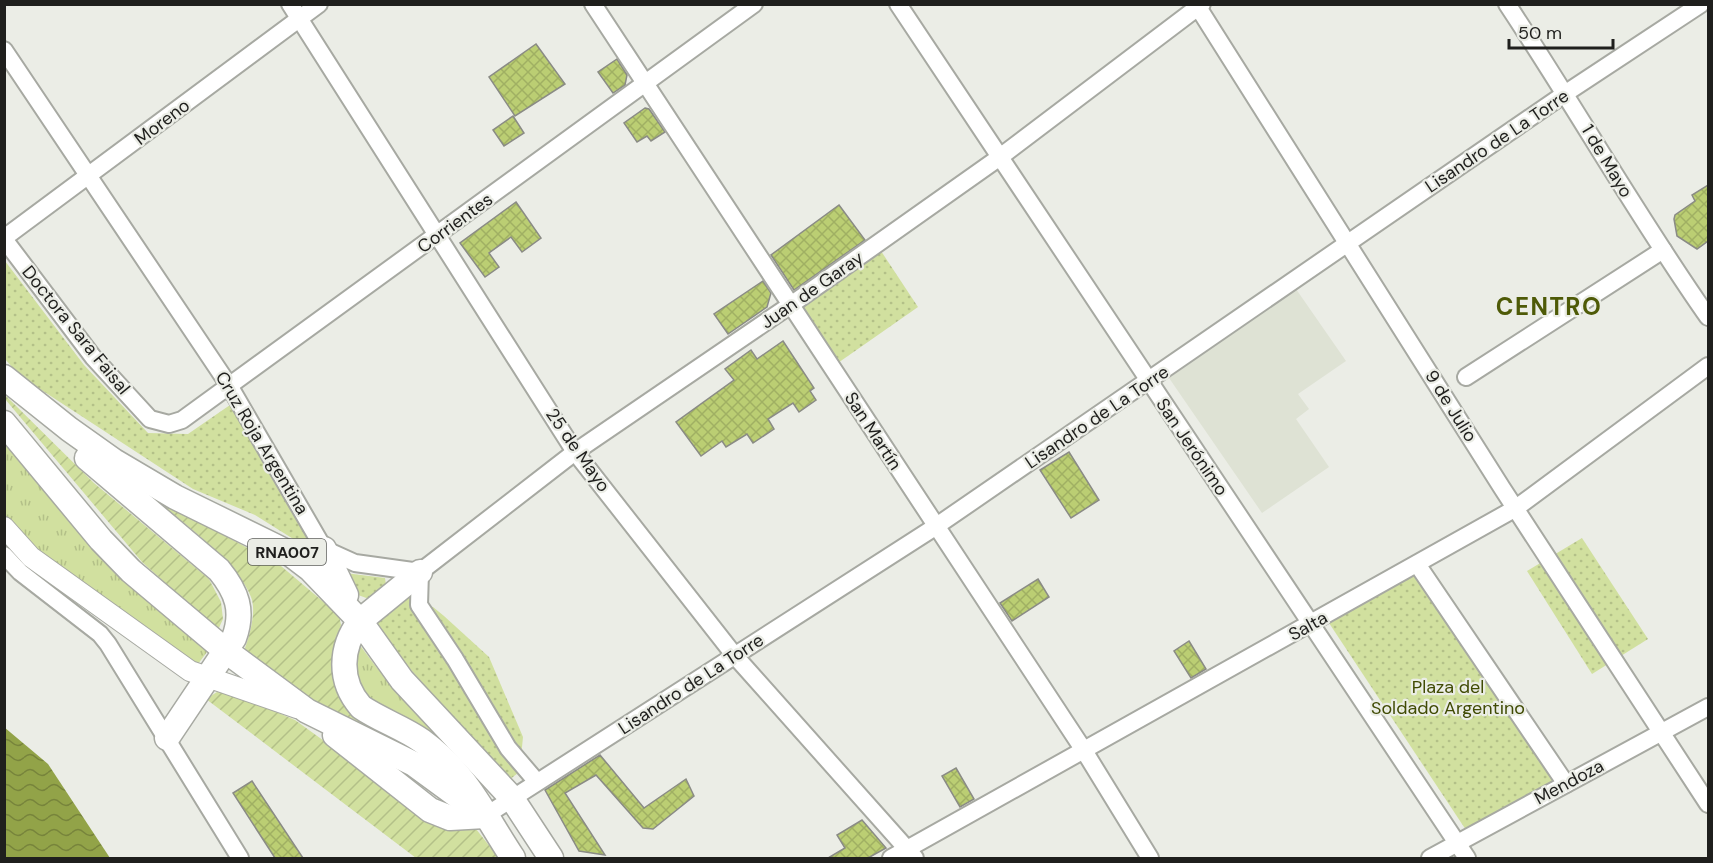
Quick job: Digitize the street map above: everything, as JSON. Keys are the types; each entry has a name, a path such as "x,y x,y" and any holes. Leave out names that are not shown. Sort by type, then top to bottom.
{"highway":[{"name":"RNA007","path":"8,381 85,441 151,484 289,553 324,582 360,621 402,680 511,797 551,858"},
{"path":"8,381 104,474 219,570 236,593 240,608 238,625 226,651 167,738"},
{"path":"4,423 101,540 131,571 226,651 307,711 414,764 485,816"},
{"path":"324,549 360,621"},
{"path":"420,572 352,630 344,654 347,682 354,699 370,713 420,740 442,757 465,780 485,816 513,858"}],"main road":[{"path":"4,527 38,562 190,670 207,679 307,711"}],"street":[{"name":"25 de Mayo","path":"290,4 575,452 735,656 912,853"},
{"name":"Moreno","path":"4,239 319,4"},
{"name":"San Martín","path":"593,4 1083,749 1150,858"},
{"name":"Corrientes","path":"150,419 169,424 182,420 754,4"},
{"name":"San Jerónimo","path":"898,4 1467,858"},
{"name":"1 de Mayo","path":"1507,4 1708,317"},
{"name":"Lisandro de La Torre","path":"485,816 511,797 935,527 1566,93 1701,4"},
{"name":"Juan de Garay","path":"420,572 575,452 792,304 1000,157 1199,5"},
{"name":"9 de Julio","path":"1199,5 1516,508 1708,804"},
{"name":"Cruz Roja Argentina","path":"4,50 230,387 324,549"},
{"name":"Doctora Sara Faisal","path":"4,239 93,357 150,419"},
{"path":"1466,377 1663,250"},
{"name":"Salta","path":"891,858 912,853 1083,749 1313,624 1516,508 1708,366"},
{"path":"324,549 355,563 420,572 419,605 455,659 508,748 537,782"},
{"path":"4,555 20,572 100,634 240,858"},
{"path":"1417,564 1566,784"},
{"name":"Mendoza","path":"1430,858 1708,707"}],"shaded area":[{"path":"1296,289 1346,361 1298,394 1309,409 1296,419 1329,467 1262,513 1169,378"}],"green space":[{"path":"879,248 918,307 835,365 796,305"},
{"path":"5,261 84,365 148,433 188,434 230,405 322,557 255,515 193,489 20,376 5,359"},
{"path":"4,394 94,483 209,579 221,602 223,619 218,630 142,562 5,399"},
{"path":"4,438 126,581 207,652 195,668 25,541 5,515"},
{"path":"153,497 281,566 339,615 341,625 336,644 333,676 347,702 413,746 436,766 312,703 244,651 252,624 253,603 244,584 222,557"},
{"path":"1582,538 1648,639 1592,674 1527,571"},
{"name":"Plaza del Soldado Argentino","path":"1430,566 1568,772 1466,830 1329,623"},
{"path":"345,573 385,578 386,585 372,600 358,595"},
{"path":"412,595 518,773 509,780 395,652 376,620"},
{"path":"422,605 433,607 489,657 523,737 521,757"},
{"path":"359,644 377,668 448,748 408,726 367,696 355,672"},
{"path":"217,692 234,694 295,720 363,769 476,829 499,858 416,858 206,699"}],"water":[{"path":"4,727 48,764 110,858 5,858"}],"building":[{"path":"536,44 565,84 515,116 489,77"},
{"path":"617,59 627,75 625,85 613,93 598,72"},
{"path":"645,108 649,109 665,132 651,141 647,136 637,142 624,123"},
{"path":"513,116 524,133 504,146 493,130"},
{"path":"1708,185 1708,241 1697,249 1677,236 1674,219 1675,215 1695,201 1692,195"},
{"path":"516,202 541,238 522,252 511,237 489,253 499,267 485,277 460,243"},
{"path":"839,205 865,240 794,290 771,255"},
{"path":"763,281 771,293 767,307 728,334 714,314"},
{"path":"783,341 814,388 810,391 816,400 799,412 793,403 768,419 774,429 753,443 747,434 726,447 722,441 701,456 676,422 734,380 725,369 751,350 757,359"},
{"path":"1069,452 1099,500 1071,518 1040,470"},
{"path":"1038,579 1049,597 1012,621 1000,603"},
{"path":"1189,641 1206,669 1191,678 1174,651"},
{"path":"600,755 644,808 686,779 694,796 653,829 643,828 596,775 565,793 605,855 579,851 545,790"},
{"path":"956,768 974,799 960,807 942,776"},
{"path":"252,781 303,858 275,858 233,793"},
{"path":"862,820 886,848 868,858 828,858 845,848 837,835"}],"district":[{"name":"CENTRO","path":"1549,307"}]}
